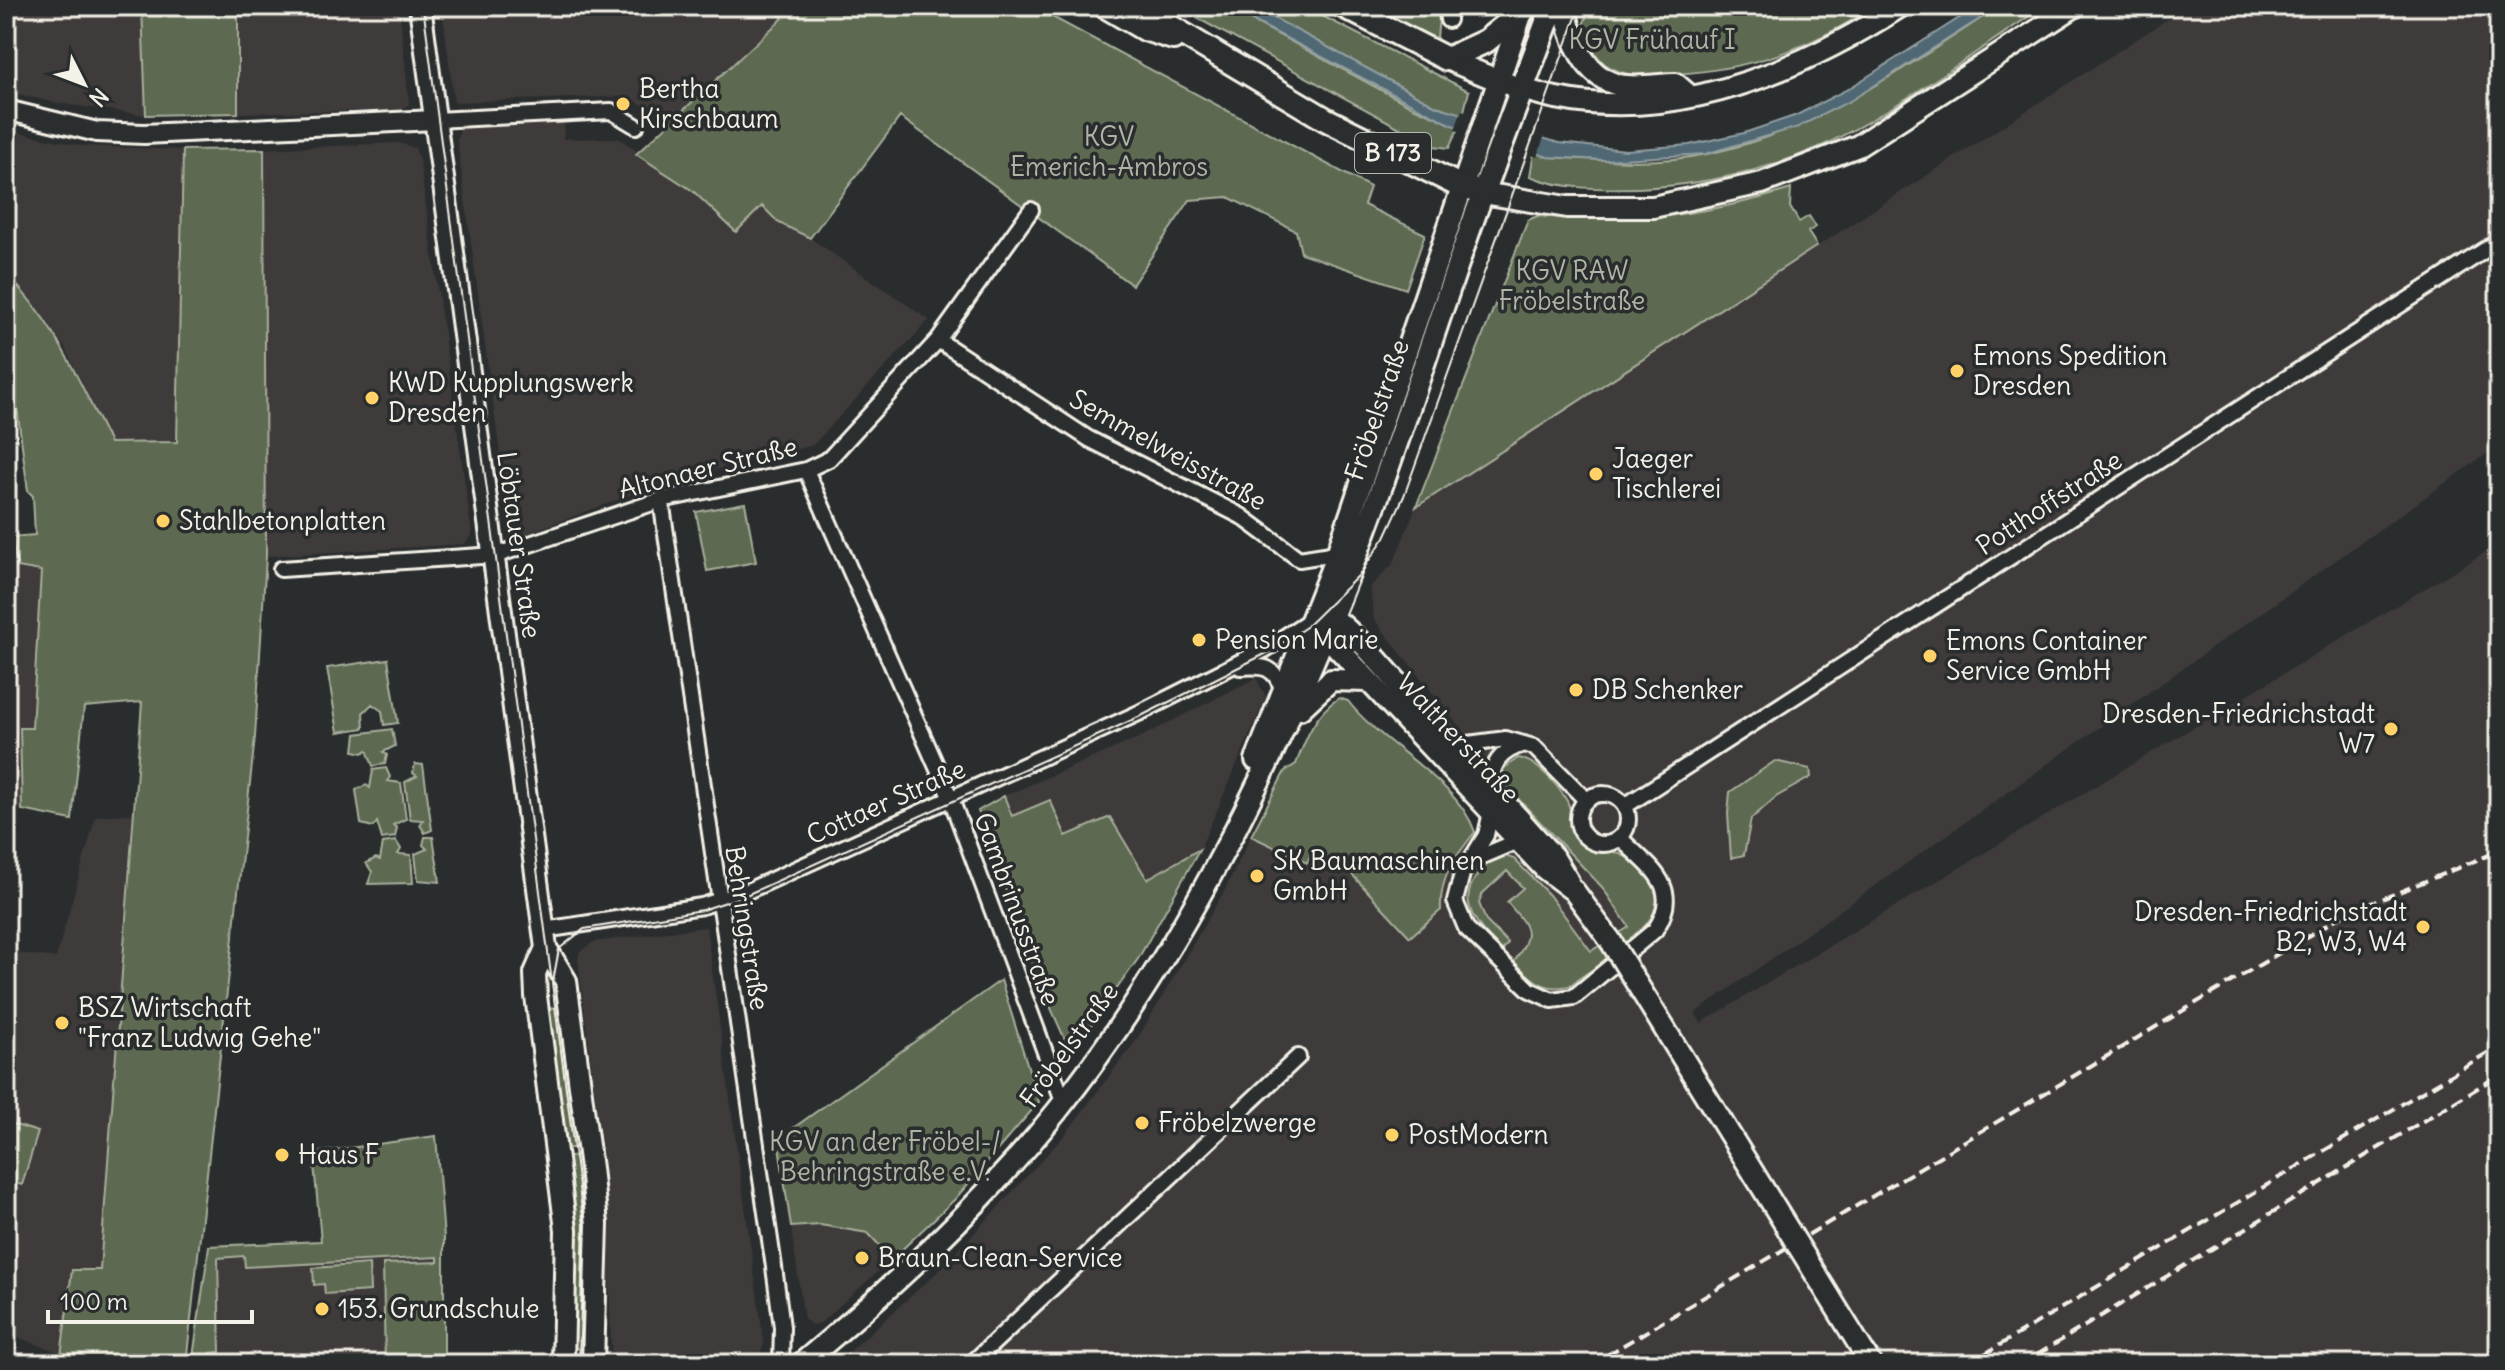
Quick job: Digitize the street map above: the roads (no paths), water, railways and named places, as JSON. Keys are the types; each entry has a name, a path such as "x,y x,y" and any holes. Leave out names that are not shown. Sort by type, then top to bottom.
{"main road":[{"name":"Löbtauer Straße","path":"420,6 545,939 566,981 592,1182 598,1270 593,1364"},
{"path":"1105,6 1144,29 1201,45"},
{"name":"B 173","path":"1136,6 1325,119 1472,190"},
{"path":"1343,6 1447,59 1497,89 1519,97 1611,103 1690,96 1778,73 1814,58 1901,6"},
{"name":"Fröbelstraße","path":"1235,825 1472,190 1484,160 1519,97 1553,6"},
{"path":"1566,6 1574,43 1594,70 1620,85 1676,84 1690,96"},
{"path":"1472,190 1567,207 1653,207 1762,183 1858,146 2075,6"},
{"path":"1447,59 1486,41 1523,9"},
{"name":"Fröbelstraße","path":"1484,160 1497,89 1523,9"},
{"name":"Fröbelstraße","path":"801,1364 883,1293 964,1216 1064,1103 1162,959 1286,726 1328,627 1472,190"},
{"name":"Waltherstraße","path":"1310,620 1358,639 1554,858 1610,940 1871,1364"},
{"name":"Waltherstraße","path":"1328,627 1368,681 1545,869 1574,891"},
{"path":"1286,726 1312,694 1331,680 1368,681"},
{"name":"Löbtauer Straße","path":"545,939 535,973 566,1230 563,1364"}],"street":[{"path":"6,110 97,132 144,134 611,111 636,126"},
{"name":"Altonaer Straße","path":"281,569 494,555 661,500 806,470 829,459 938,340 1031,210"},
{"name":"Potthoffstraße","path":"1625,806 2499,241"},
{"name":"Semmelweisstraße","path":"938,340 1089,439 1241,516 1299,559 1337,553"},
{"name":"Gambrinusstraße","path":"806,470 951,799 1064,1103"},
{"name":"Behringstraße","path":"661,500 774,1267 782,1327 781,1364"},
{"name":"Cottaer Straße","path":"545,939 718,902 951,799 1231,667 1310,620"},
{"name":"Cottaer Straße","path":"1231,667 1262,665 1271,669 1283,690"},
{"path":"1453,746 1506,739 1524,744 1546,756 1586,800"},
{"path":"1491,789 1495,763 1512,747 1524,744"},
{"path":"1603,793 1619,799 1625,806 1628,823 1620,838 1603,844 1587,838 1578,824 1581,806 1586,800 1603,793"},
{"path":"1491,812 1486,835 1462,874 1455,901 1466,928 1530,990 1545,998 1564,1000 1587,987 1655,930 1667,909 1664,885 1620,838"},
{"path":"1471,861 1518,841"},
{"path":"971,1364 1298,1057"}],"water":[{"path":"1225,6 1252,6 1436,106 1559,143 1626,150 1689,145 1744,133 1797,115 1848,89 1978,6 2000,6 1850,101 1798,127 1705,154 1604,160 1548,157 1452,125"}],"tram line":[{"path":"423,6 584,1225 579,1364"},
{"path":"553,981 559,949 584,929 702,910 744,896 1143,715 1269,652 1306,627 1359,575 1385,537 1404,496 1580,6"}],"railway":[{"path":"1592,1364 2343,915 2499,851"},
{"path":"1968,1364 2499,1046"},
{"path":"2022,1364 2499,1075"}],"place":[{"name":"Bertha Kirschbaum","path":"623,104"},
{"name":"Emons Spedition Dresden","path":"1957,371"},
{"name":"KWD Kupplungswerk Dresden","path":"372,398"},
{"name":"Jaeger Tischlerei","path":"1596,474"},
{"name":"Stahlbetonplatten","path":"163,521"},
{"name":"Pension Marie","path":"1199,640"},
{"name":"Emons Container Service GmbH","path":"1930,656"},
{"name":"DB Schenker","path":"1576,690"},
{"name":"Dresden-Friedrichstadt W7","path":"2391,729"},
{"name":"SK Baumaschinen GmbH","path":"1257,876"},
{"name":"Dresden-Friedrichstadt B2, W3, W4","path":"2423,927"},
{"name":"BSZ Wirtschaft \"Franz Ludwig Gehe\"","path":"62,1023"},
{"name":"Fröbelzwerge","path":"1142,1123"},
{"name":"PostModern","path":"1392,1135"},
{"name":"Haus F","path":"282,1155"},
{"name":"Braun-Clean-Service","path":"862,1258"},
{"name":"153. Grundschule","path":"322,1309"}],"park label":[{"name":"KGV Frühauf I","path":"1652,40"},
{"name":"KGV Emerich-Ambros","path":"1109,152"},
{"name":"KGV RAW Fröbelstraße","path":"1572,286"},
{"name":"KGV an der Fröbel-/ Behringstraße e.V.","path":"885,1157"}]}
